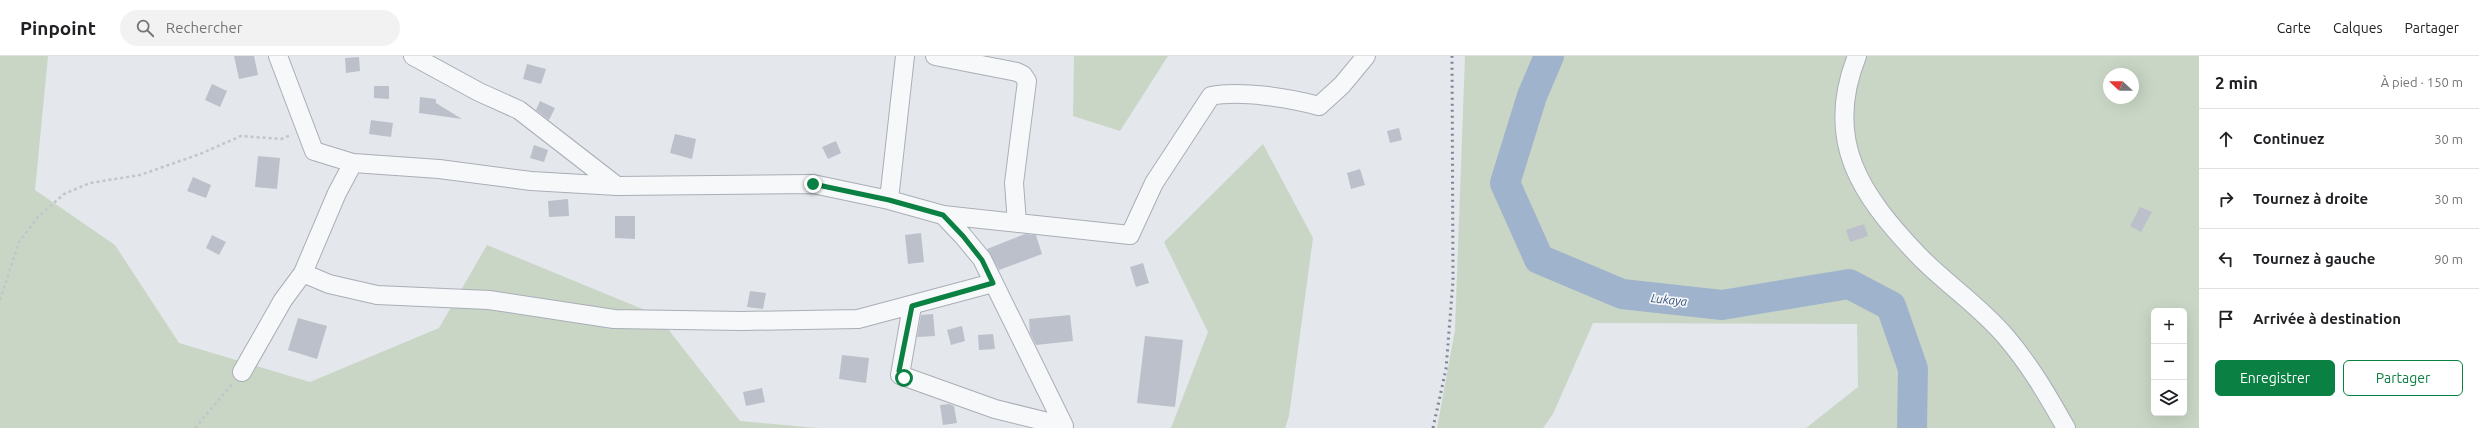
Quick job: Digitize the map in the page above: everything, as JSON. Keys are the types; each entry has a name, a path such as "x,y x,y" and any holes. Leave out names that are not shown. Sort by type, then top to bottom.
{"street":[{"path":"278,56 306,136 314,151 353,163 438,169 531,181 617,186 813,184 889,200 943,215 1130,235 1154,184 1211,96 1224,93 1290,98 1319,106 1342,85 1366,56"},
{"path":"413,56 479,92 519,110 617,186"},
{"path":"889,200 905,56"},
{"path":"935,56 1017,72 1024,75 1027,81 1014,183 1018,223"},
{"path":"1857,56 1851,71 1846,99 1844,127 1850,161 1865,191 1918,255 2006,337 2039,380 2066,428"},
{"path":"242,372 283,300 303,273 337,193 353,163"},
{"path":"912,306 900,375 995,409 1064,426 982,260 963,236 943,215"},
{"path":"303,273 329,284 377,295 489,300 614,319 858,319 912,306 993,283"}],"path":[{"path":"0,300 19,242 38,217 64,194 90,183 140,175 200,154 241,136 281,139 291,135 306,136"},
{"path":"195,428 242,372"}],"green space":[{"path":"0,56 48,56 35,190 115,245 179,343 310,382 439,328 487,245 657,315 740,421 817,428 0,428"},
{"path":"1074,56 1168,56 1120,131 1073,116"},
{"path":"1465,56 2199,56 2199,428 1806,428 1858,387 1857,324 1593,323 1553,414 1543,428 1437,428 1455,330"},
{"path":"1263,144 1313,238 1289,416 1285,428 1171,428 1208,332 1164,242"}],"building":[{"path":"234,56 254,56 258,75 239,79"},
{"path":"359,57 360,71 346,73 345,58"},
{"path":"527,64 546,69 541,84 523,79"},
{"path":"212,84 227,91 220,107 205,100"},
{"path":"374,86 389,86 389,99 374,98"},
{"path":"420,97 436,99 436,103 462,119 419,113"},
{"path":"540,101 555,108 549,120 536,110"},
{"path":"371,120 393,123 391,137 369,134"},
{"path":"1399,128 1402,140 1390,143 1387,131"},
{"path":"675,134 696,139 692,159 670,153"},
{"path":"836,141 841,153 828,159 822,147"},
{"path":"534,145 548,150 544,162 530,158"},
{"path":"258,156 280,158 277,189 255,187"},
{"path":"1360,169 1365,185 1351,189 1347,173"},
{"path":"193,177 211,185 206,198 187,191"},
{"path":"568,199 569,216 549,217 548,201"},
{"path":"2140,207 2152,212 2141,232 2130,226"},
{"path":"615,216 635,216 635,239 615,238"},
{"path":"1864,224 1868,236 1850,242 1846,230"},
{"path":"921,233 924,262 908,264 905,235"},
{"path":"1025,234 1036,235 1042,254 999,270 987,249"},
{"path":"212,235 226,242 219,255 206,248"},
{"path":"1143,263 1149,283 1136,287 1130,267"},
{"path":"750,291 766,293 763,309 747,307"},
{"path":"933,314 935,336 917,337 921,315"},
{"path":"1070,315 1073,341 1036,345 1030,333 1029,319"},
{"path":"298,318 327,326 317,359 288,350"},
{"path":"962,326 965,341 951,345 947,330"},
{"path":"993,334 995,349 979,350 978,335"},
{"path":"1145,336 1183,340 1175,407 1137,403"},
{"path":"842,355 869,358 866,383 839,379"},
{"path":"762,388 765,402 746,406 743,392"},
{"path":"949,404 954,406 957,423 943,425 940,405"}],"waterway":[{"name":"Lukaya","path":"1549,56 1532,96 1505,183 1539,259 1622,294 1722,305 1849,284 1891,306 1913,369 1912,428"}],"railway":[{"path":"1433,428 1446,369 1453,281 1452,56"}],"route":[{"path":"813,184 889,200 943,215 963,236 982,260 993,283 912,306 899,371 900,375 904,378"}]}
